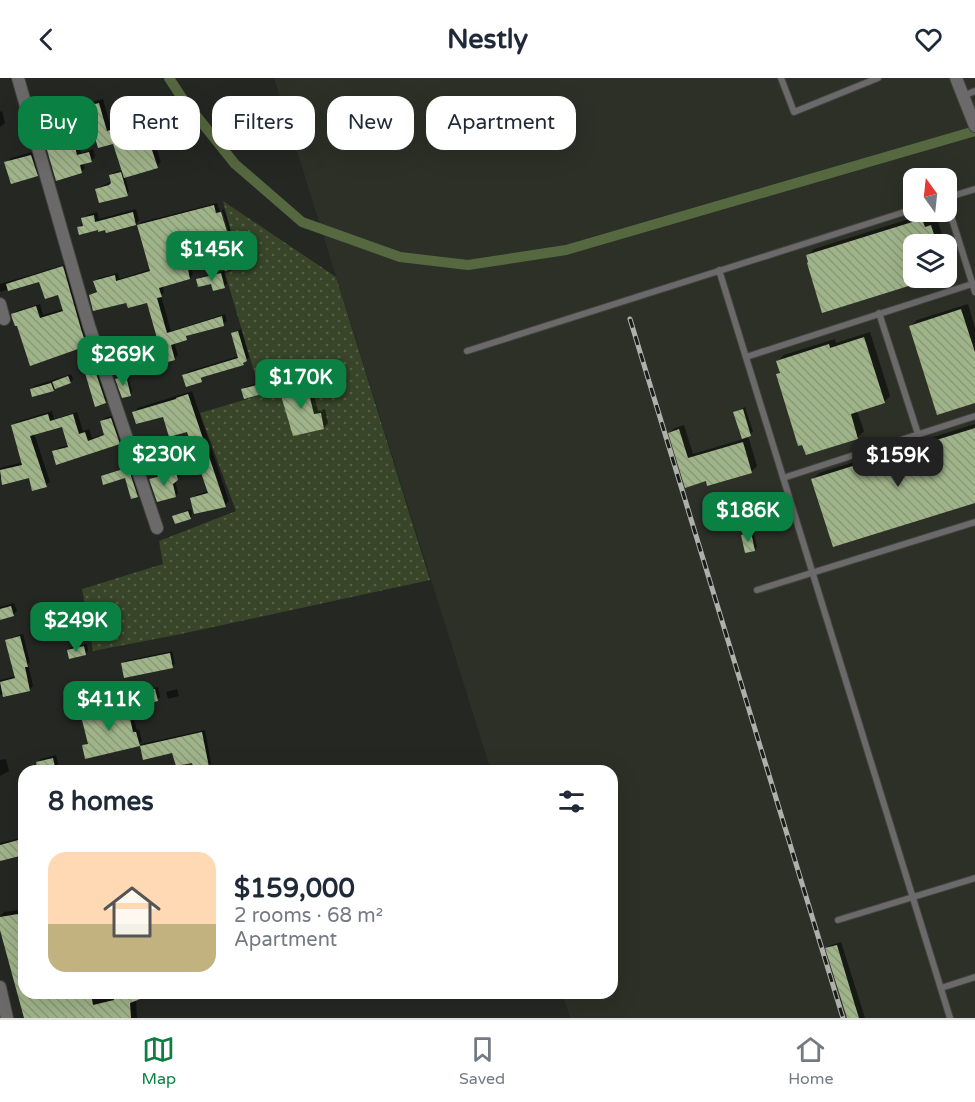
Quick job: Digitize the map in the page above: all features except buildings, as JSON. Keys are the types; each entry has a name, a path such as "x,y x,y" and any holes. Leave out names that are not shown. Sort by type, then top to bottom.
{"street":[{"path":"18,78 89,326 157,528"},
{"path":"956,78 969,94 975,126"},
{"path":"0,304 4,319"},
{"path":"0,987 7,1018"}],"lane":[{"path":"781,78 794,112 878,78"},
{"path":"957,195 975,189"},
{"path":"467,351 903,212"},
{"path":"953,222 975,292"},
{"path":"719,270 950,1018"},
{"path":"746,357 972,284"},
{"path":"879,314 918,434"},
{"path":"783,478 975,416"},
{"path":"757,590 975,522"},
{"path":"838,920 975,878"},
{"path":"941,988 975,977"}],"shaded area":[{"path":"274,78 975,78 975,1018 570,1018 564,999 618,999 618,765 489,765 297,150 315,150 315,96 280,96"}],"green space":[{"path":"223,201 336,277 430,580 93,651 82,589 163,564 159,541 236,511 200,413 261,395 225,273 240,268"}],"waterway":[{"path":"169,78 182,98 235,164 302,222 400,257 468,265 566,250 975,131"}],"railway":[{"path":"630,319 843,1018"}]}
